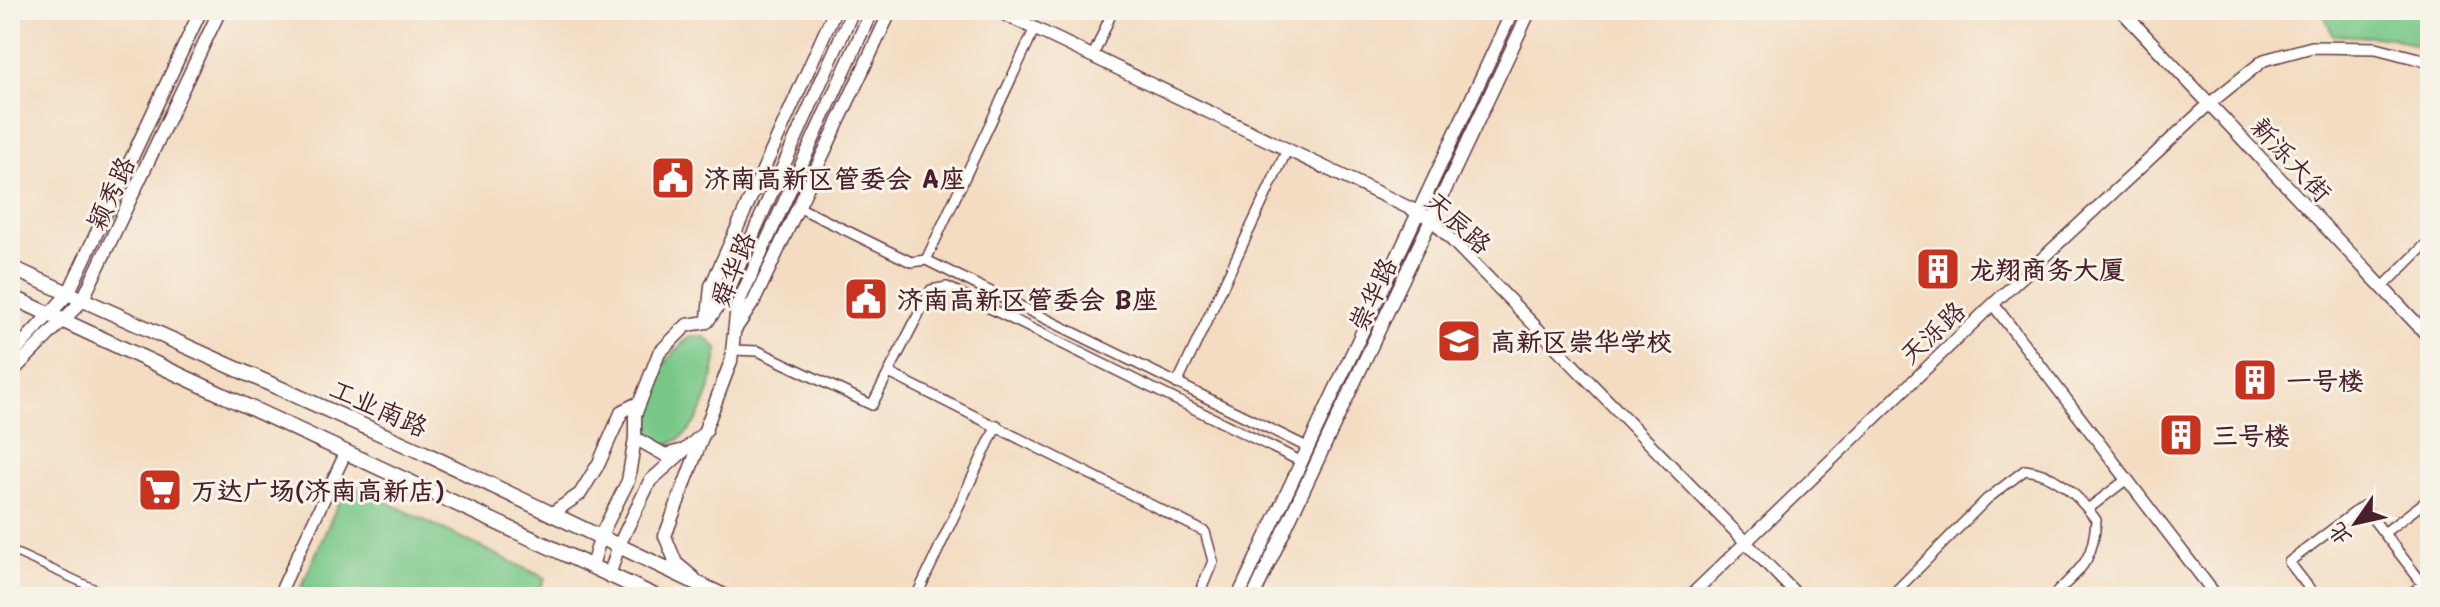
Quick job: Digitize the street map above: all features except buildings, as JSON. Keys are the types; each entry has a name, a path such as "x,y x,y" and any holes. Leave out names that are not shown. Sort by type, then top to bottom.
{"main road":[{"name":"颖秀路","path":"75,298 201,10"},
{"name":"颖秀路","path":"10,374 75,298 220,10"},
{"path":"835,10 711,286 707,322 732,334 754,301 891,10"},
{"name":"舜华路","path":"592,566 601,535 628,481 635,438 635,415 659,353 687,325 707,322 726,295 853,10"},
{"name":"舜华路","path":"706,588 676,563 665,536 708,429 733,350 732,334 737,306 872,10"},
{"name":"天辰路","path":"996,10 1421,211 1432,220"},
{"name":"崇华路","path":"1238,597 1513,10"},
{"name":"崇华路","path":"1253,597 1530,10"},
{"name":"新泺大街","path":"2121,10 2430,338"},
{"name":"工业南路","path":"10,267 426,454 726,597"},
{"name":"工业南路","path":"10,296 657,597"},
{"name":"颖秀路","path":"10,357 57,318"},
{"path":"551,514 580,494 599,463 622,411 640,402"},
{"path":"609,576 619,545 650,481 708,429"},
{"path":"635,438 665,455 683,451"}],"street":[{"path":"1093,56 1113,10"},
{"path":"926,260 1035,28"},
{"name":"天泺路","path":"1689,597 1993,304 2209,104 2264,60 2312,47 2376,48 2430,62"},
{"path":"1177,384 1288,148"},
{"path":"798,207 911,262 926,260 1309,448"},
{"name":"天辰路","path":"1432,220 1799,597"},
{"path":"2383,287 2430,240"},
{"path":"733,350 758,351 872,405 931,290 947,287 1302,462"},
{"path":"1993,304 2217,597"},
{"path":"889,373 1205,532 1213,561 1198,597"},
{"path":"916,597 997,425"},
{"path":"278,597 346,452"},
{"path":"1899,597 1895,592 1987,499 2025,470 2038,471 2071,489 2096,520 2094,547 2084,565 2052,597"},
{"path":"2088,509 2127,479"},
{"path":"2384,533 2430,498"},
{"path":"2316,597 2289,562 2363,506 2423,584 2407,597"},
{"path":"10,550 113,597"}],"green space":[{"path":"2322,10 2430,10 2430,50 2393,38 2333,35"},
{"path":"691,336 705,337 718,349 708,394 702,410 685,434 673,442 658,446 647,434 643,420 645,404 659,372"},
{"path":"347,483 545,578 536,597 297,597"}],"place":[{"name":"济南高新区管委会 A座","path":"673,178"},
{"name":"龙翔商务大厦","path":"1938,269"},
{"name":"济南高新区管委会 B座","path":"866,299"},
{"name":"高新区崇华学校","path":"1459,341"},
{"name":"一号楼","path":"2255,380"},
{"name":"三号楼","path":"2181,435"},
{"name":"万达广场(济南高新店)","path":"160,490"}]}
